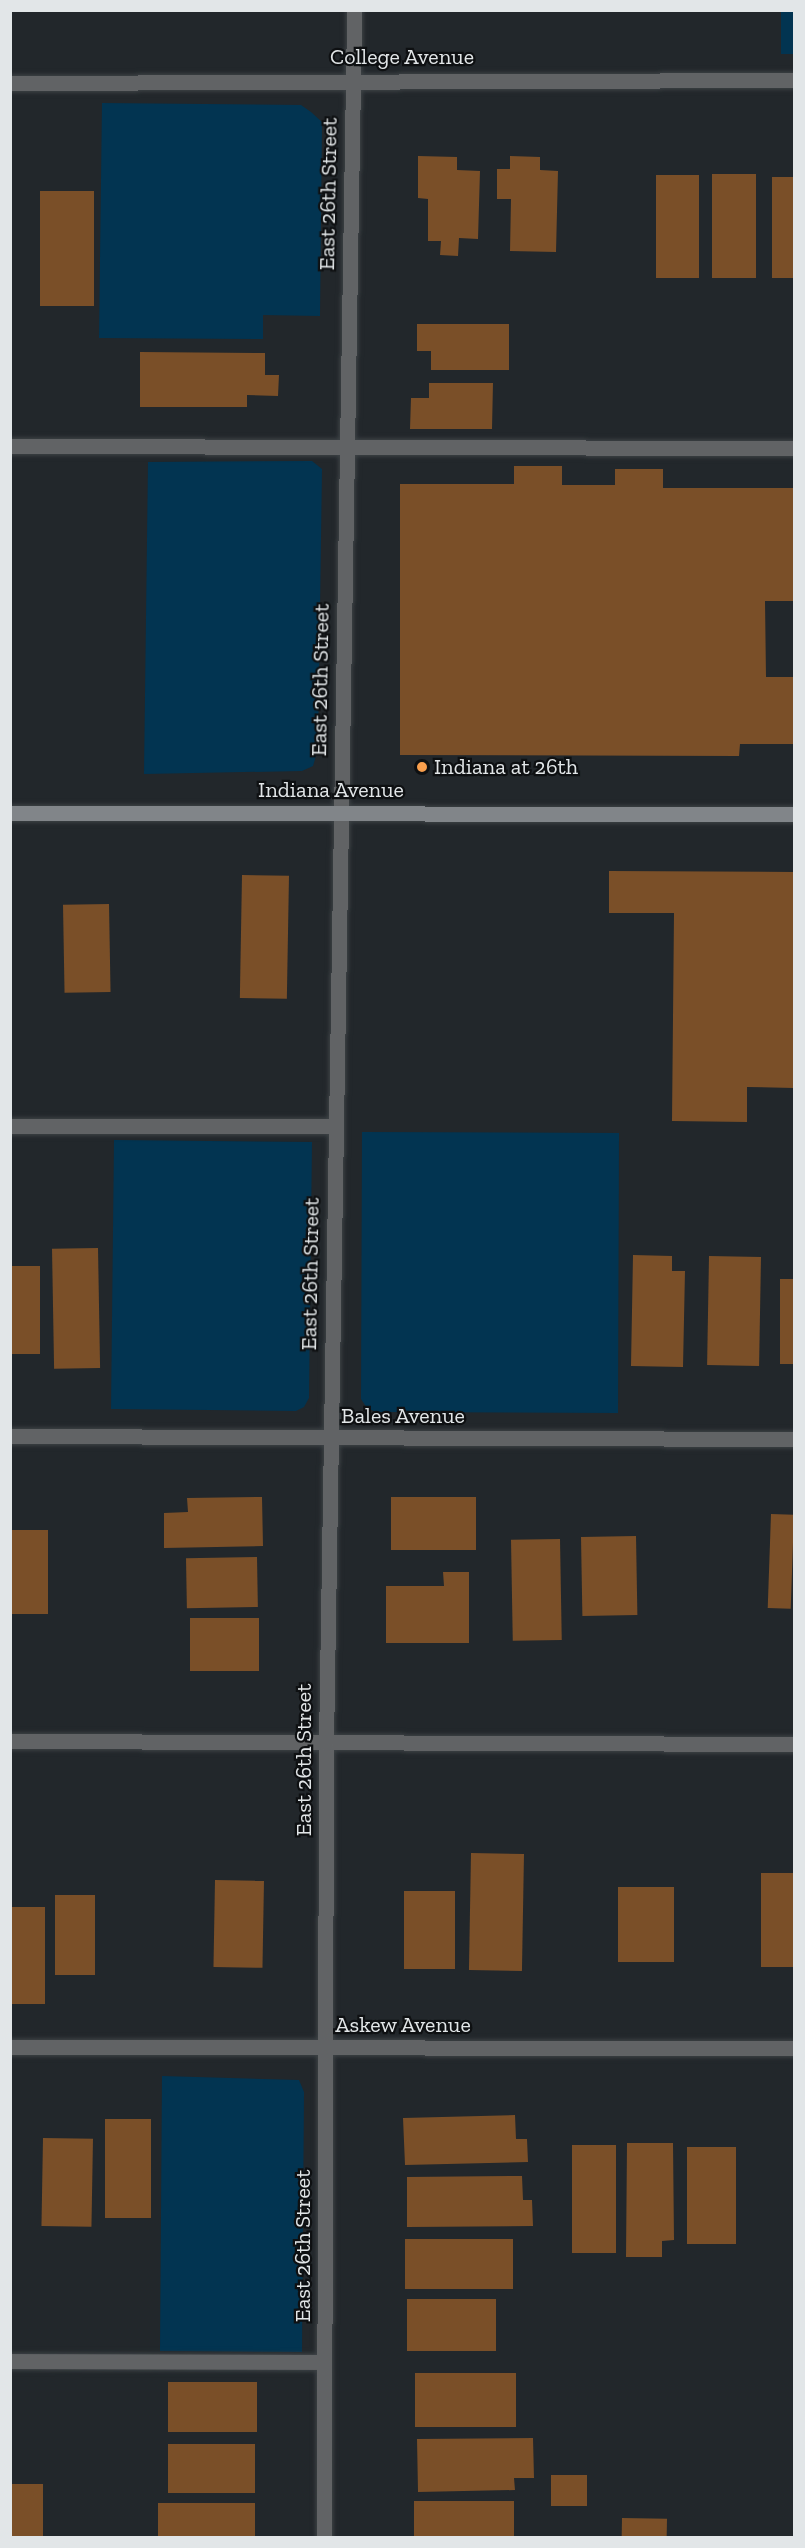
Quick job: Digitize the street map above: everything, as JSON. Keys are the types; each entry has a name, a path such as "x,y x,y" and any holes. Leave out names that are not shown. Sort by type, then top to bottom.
{"street":[{"name":"East 26th Street","path":"324,2538 326,1743 354,10"},
{"name":"College Avenue","path":"10,83 795,80"},
{"path":"10,446 795,448"},
{"name":"Indiana Avenue","path":"10,813 795,814"},
{"path":"10,1126 335,1126"},
{"name":"Bales Avenue","path":"10,1436 795,1439"},
{"path":"10,1741 795,1744"},
{"name":"Askew Avenue","path":"10,2047 795,2048"},
{"path":"10,2361 324,2362"}],"shaded area":[{"path":"781,11 794,11 794,54 781,54"},
{"path":"102,103 301,105 322,122 320,316 263,315 263,339 99,338"},
{"path":"312,461 322,469 318,749 313,766 302,771 144,774 148,462"},
{"path":"362,1132 619,1133 618,1413 376,1412 367,1408 361,1399"},
{"path":"114,1140 312,1142 309,1398 304,1407 296,1411 111,1409"},
{"path":"162,2076 299,2080 304,2092 302,2352 160,2351"}],"building":[{"path":"418,156 457,157 457,170 480,171 478,239 459,238 458,256 440,255 441,241 428,241 428,199 418,198"},
{"path":"510,156 540,157 540,170 558,171 556,252 510,251 511,199 497,199 497,169 510,169"},
{"path":"712,174 756,174 756,278 712,278"},
{"path":"656,175 699,175 699,278 656,278"},
{"path":"772,177 794,177 794,278 772,278"},
{"path":"40,191 94,191 94,306 40,306"},
{"path":"417,324 509,324 509,370 431,370 431,351 417,351"},
{"path":"140,352 265,353 265,375 279,375 278,396 247,395 247,407 140,407"},
{"path":"429,383 493,383 492,429 410,429 411,398 429,398"},
{"path":"514,466 562,466 562,485 615,485 615,469 663,469 663,488 794,488 794,601 765,601 766,677 794,677 794,744 740,744 739,756 400,755 400,484 514,484"},
{"path":"609,871 794,872 794,1088 747,1087 747,1122 672,1121 674,913 609,913"},
{"path":"242,875 289,876 287,999 240,998"},
{"path":"109,904 111,992 65,993 63,905"},
{"path":"98,1248 100,1368 54,1369 52,1249"},
{"path":"633,1255 672,1256 672,1271 685,1271 683,1367 631,1366"},
{"path":"709,1256 761,1257 759,1366 707,1365"},
{"path":"10,1266 40,1266 40,1354 10,1354"},
{"path":"780,1279 794,1279 794,1364 780,1364"},
{"path":"262,1497 263,1546 164,1548 164,1513 188,1512 187,1498"},
{"path":"391,1497 476,1497 476,1550 391,1550"},
{"path":"771,1514 794,1515 791,1609 768,1608"},
{"path":"10,1530 48,1530 48,1614 10,1614"},
{"path":"636,1536 637,1615 582,1616 581,1537"},
{"path":"560,1539 562,1640 513,1641 511,1540"},
{"path":"257,1557 258,1607 187,1608 186,1558"},
{"path":"443,1572 469,1572 469,1643 386,1643 386,1586 444,1586"},
{"path":"190,1618 259,1618 259,1671 190,1671"},
{"path":"471,1853 524,1854 522,1971 469,1970"},
{"path":"761,1873 794,1873 794,1967 761,1967"},
{"path":"215,1880 264,1881 262,1968 213,1967"},
{"path":"618,1887 674,1887 674,1962 618,1962"},
{"path":"404,1891 455,1891 455,1969 404,1969"},
{"path":"55,1895 95,1895 95,1975 55,1975"},
{"path":"10,1907 45,1907 45,2004 10,2004"},
{"path":"515,2115 516,2139 527,2139 528,2162 405,2165 403,2118"},
{"path":"105,2119 151,2119 151,2218 105,2218"},
{"path":"43,2138 93,2139 91,2227 41,2226"},
{"path":"627,2143 673,2143 674,2240 662,2241 662,2257 626,2257"},
{"path":"572,2145 616,2145 616,2253 572,2253"},
{"path":"687,2147 736,2147 736,2244 687,2244"},
{"path":"522,2176 523,2200 532,2200 533,2226 407,2227 407,2177"},
{"path":"405,2239 513,2239 513,2289 405,2289"},
{"path":"407,2299 496,2299 496,2351 407,2351"},
{"path":"415,2373 516,2373 516,2427 415,2427"},
{"path":"168,2382 257,2382 257,2432 168,2432"},
{"path":"533,2438 534,2478 514,2478 515,2490 418,2492 417,2439"},
{"path":"168,2444 255,2444 255,2493 168,2493"},
{"path":"551,2475 587,2475 587,2506 551,2506"},
{"path":"10,2484 43,2484 43,2538 10,2538"},
{"path":"414,2501 514,2501 514,2538 414,2538"},
{"path":"158,2503 255,2503 255,2538 158,2538"},
{"path":"622,2518 667,2519 667,2538 622,2538"}],"place":[{"name":"Indiana at 26th","path":"422,767"}]}
